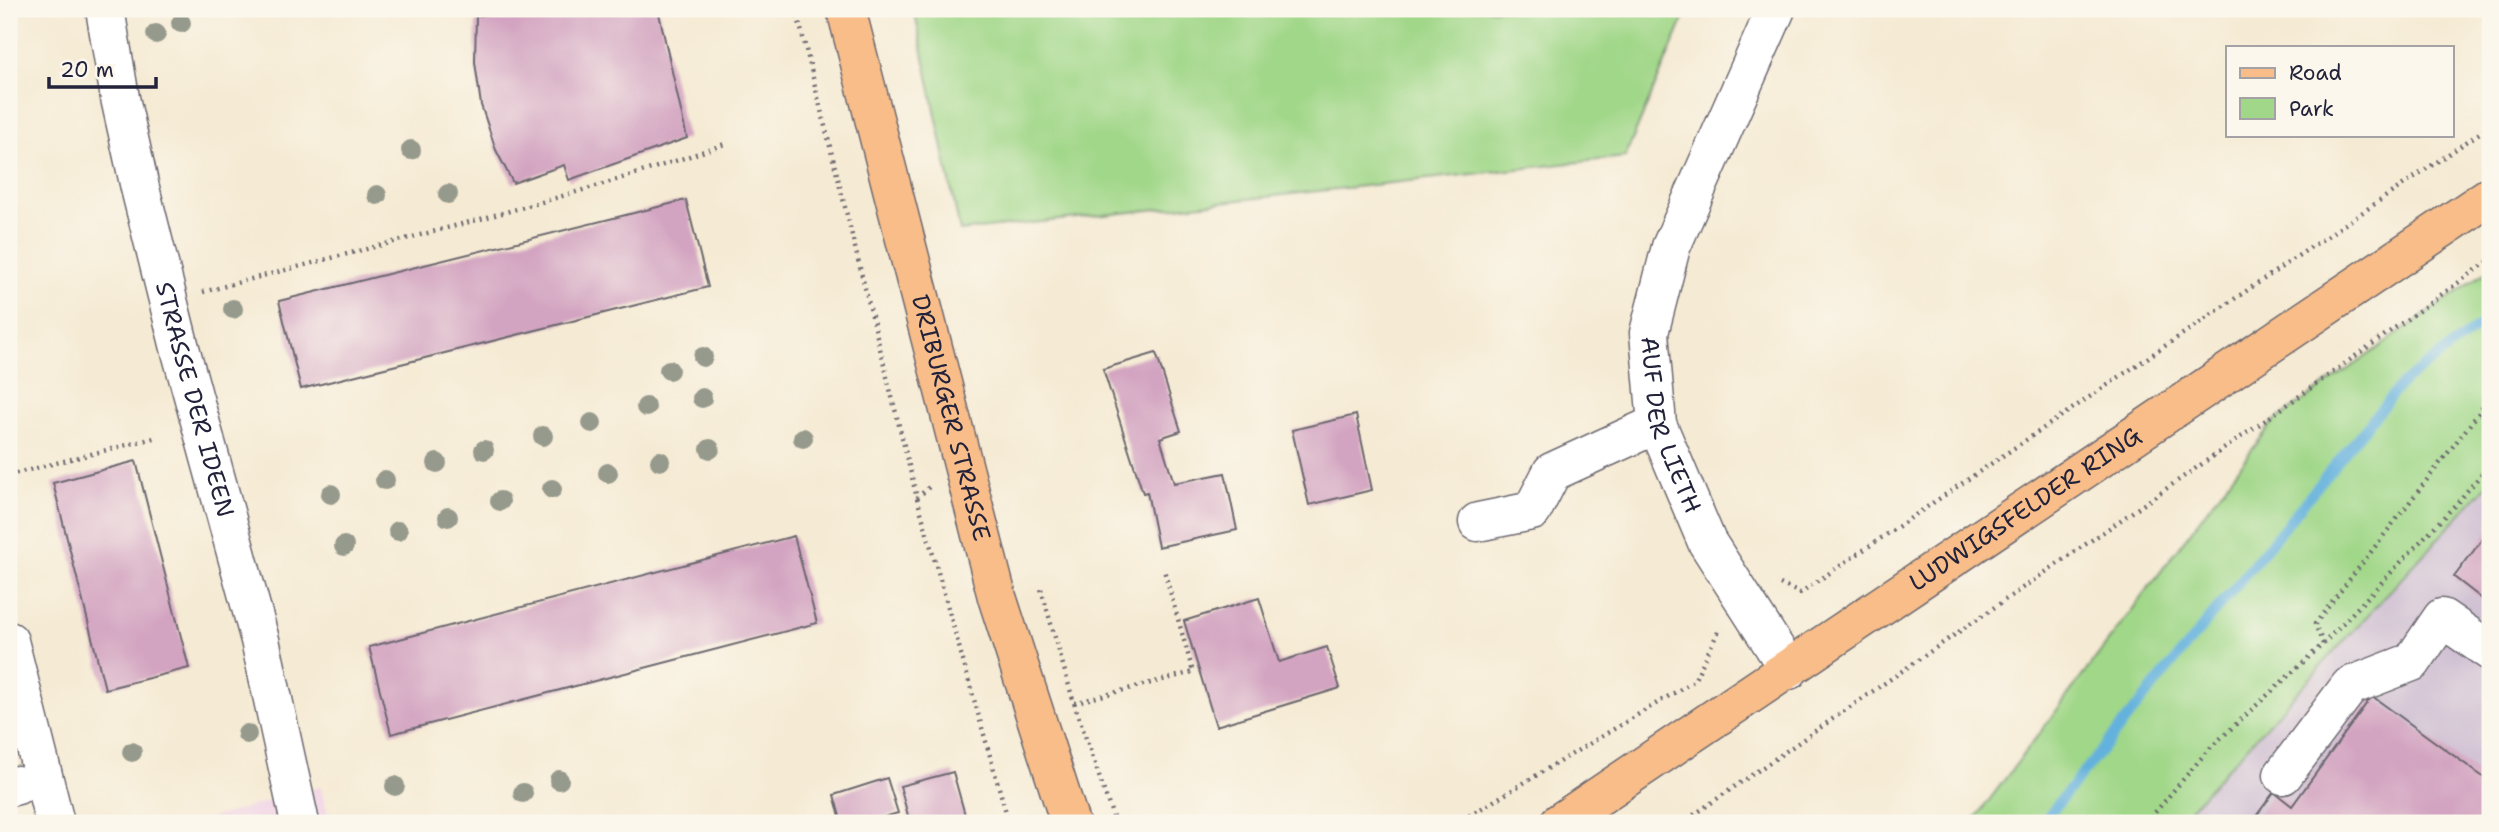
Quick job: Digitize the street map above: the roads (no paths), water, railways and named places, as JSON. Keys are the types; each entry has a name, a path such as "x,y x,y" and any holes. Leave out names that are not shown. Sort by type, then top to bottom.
{"main road":[{"name":"DRIBURGER STRASSE","path":"846,9 997,597 1070,823"},
{"name":"LUDWIGSFELDER RING","path":"1559,823 2490,195"}],"street":[{"name":"STRASSE DER IDEEN","path":"105,9 120,98 140,188 180,348 260,640 296,806"},
{"name":"AUF DER LIETH","path":"1776,9 1671,247 1649,333 1657,424 1707,542 1789,670"},
{"path":"1478,522 1532,511 1552,472 1657,424"},
{"path":"2283,775 2350,686 2412,662 2442,618 2490,651"},
{"path":"9,640 55,823"}],"waterway":[{"path":"2042,823 2402,383 2490,318"}]}
